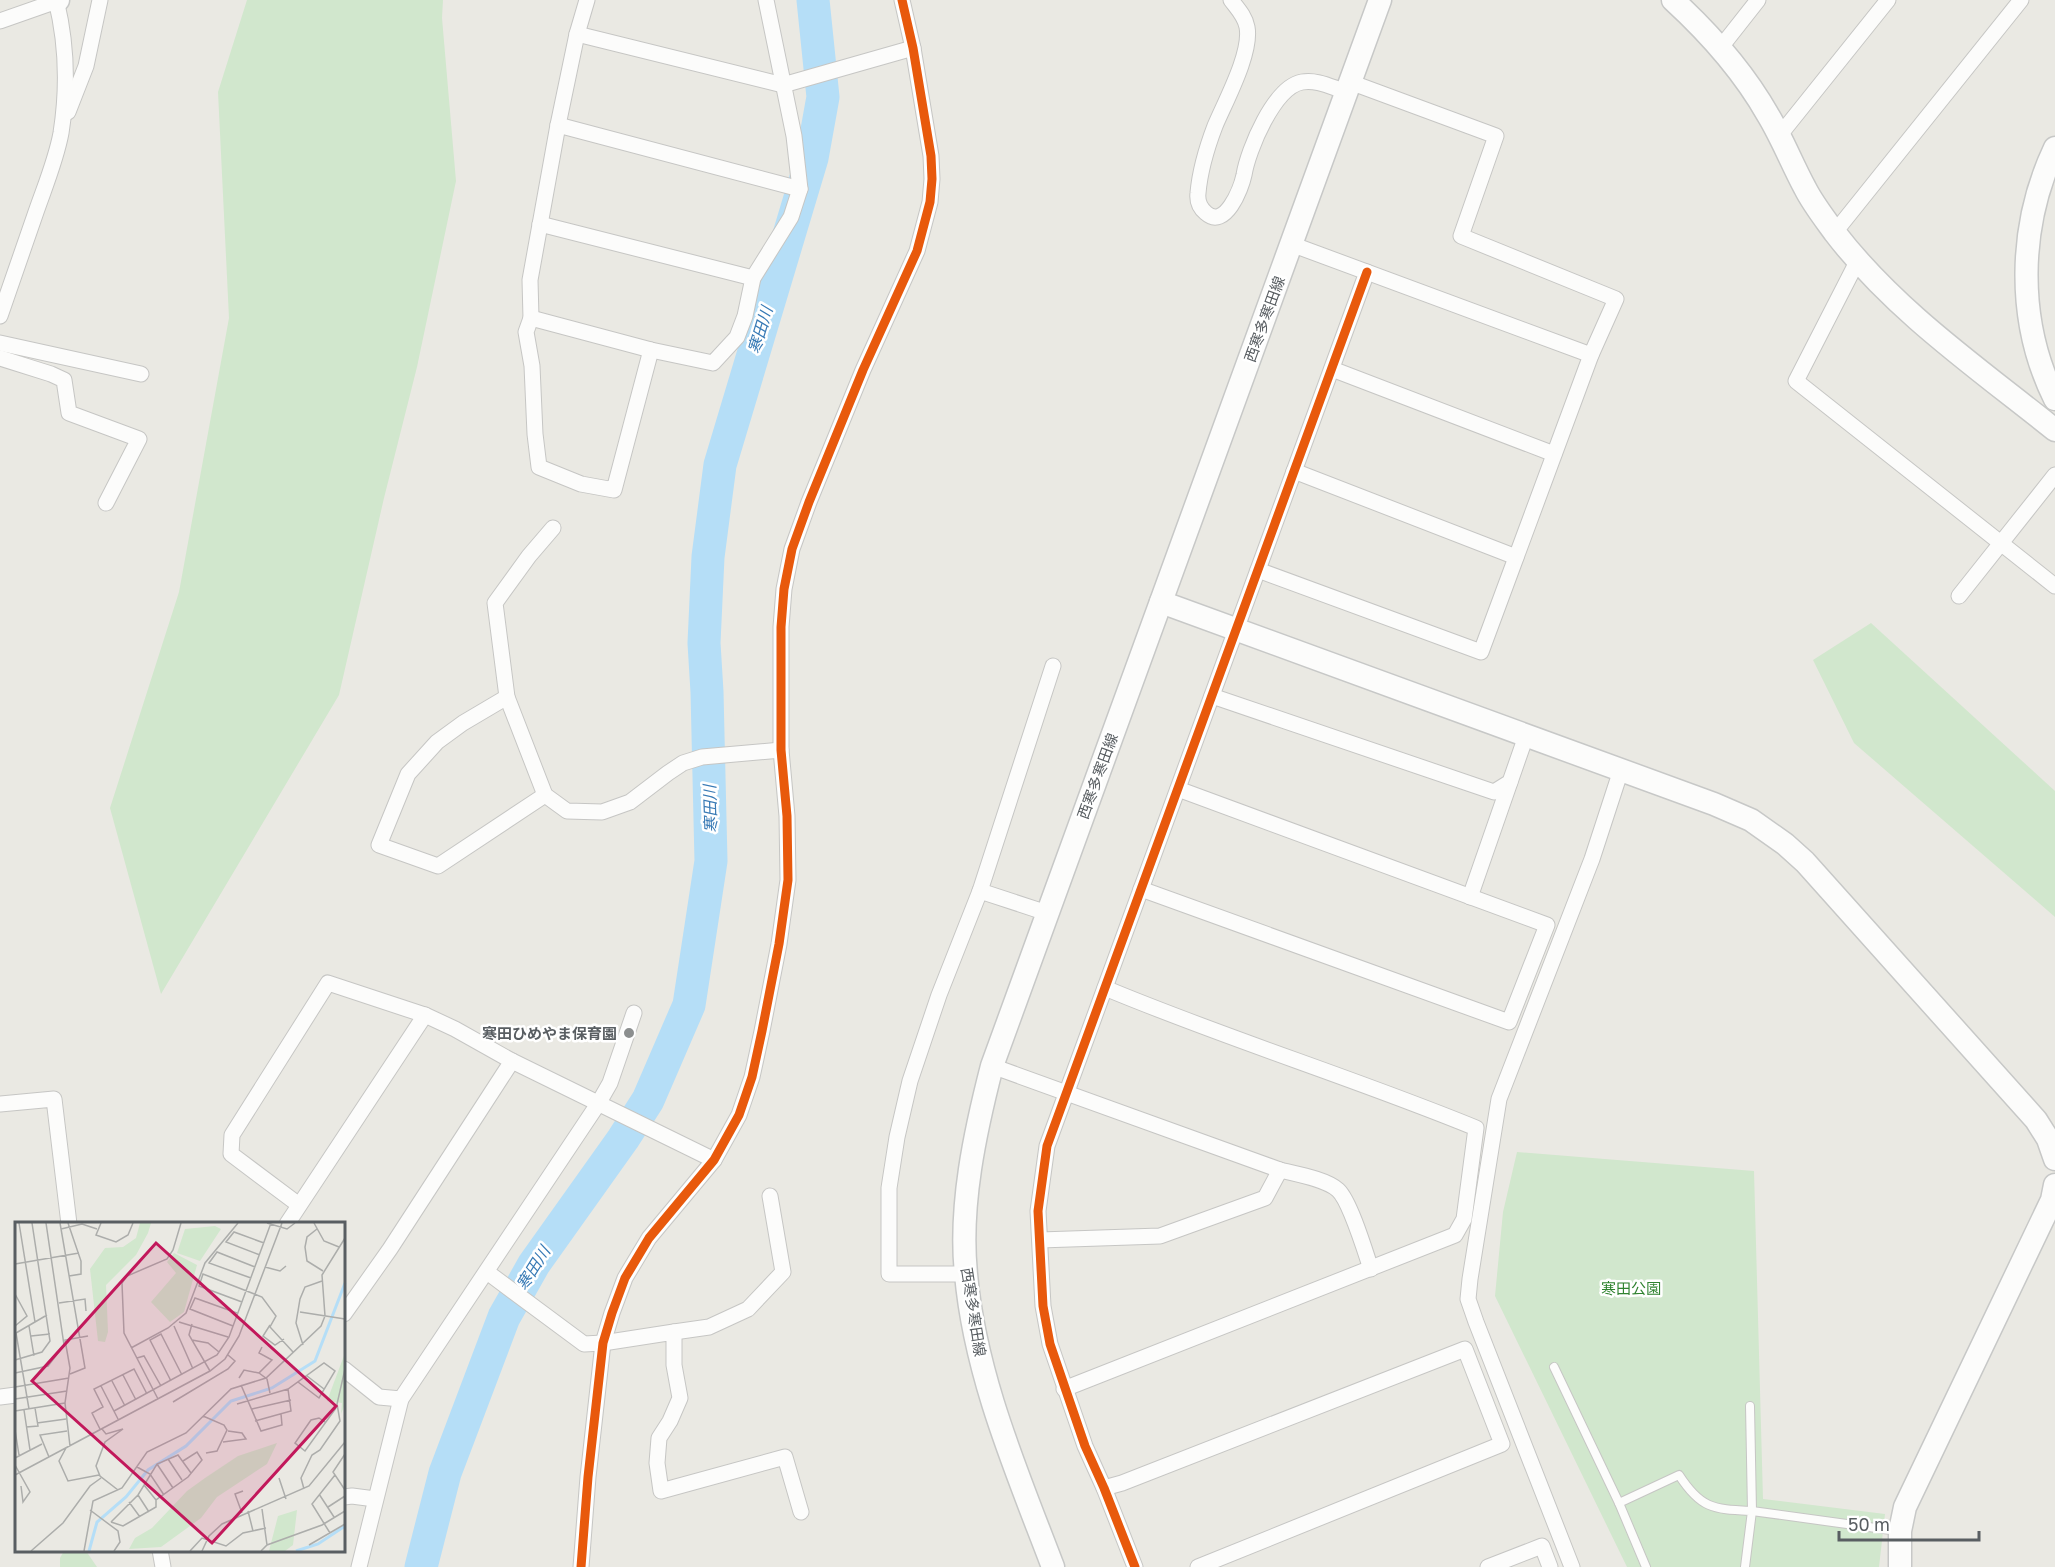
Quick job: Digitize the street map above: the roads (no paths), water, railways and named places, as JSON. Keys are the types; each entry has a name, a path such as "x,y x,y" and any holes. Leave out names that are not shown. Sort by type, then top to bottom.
{"street":[{"path":"0,21 57,0 63,31 66,68 65,99 60,134 50,174 0,316"},
{"path":"60,134 86,66 100,0"},
{"path":"587,0 577,34 558,125 530,280 531,318 526,332 532,366 539,467 581,484 614,490 651,350"},
{"path":"531,318 651,350 713,363 737,337 746,316 753,278 791,217 800,189 794,136 766,0"},
{"path":"581,1567 588,1477 603,1343 624,1278 648,1238 714,1160 739,1115 752,1077 779,944 788,880 787,816 781,750 781,627 784,589 792,549 863,370 916,251 930,202 931,156 914,48 902,0"},
{"path":"1230,0 1245,19 1247,38 1237,76 1215,126 1205,156 1198,197 1200,207 1207,214 1214,217 1220,216 1236,198 1251,151 1277,101 1290,87 1297,83 1310,81 1348,87 1496,136 1461,236 1616,299 1591,355 1481,652 1258,570"},
{"name":"西寒多寒田線","path":"1053,1567 1008,1450 975,1335 966,1274 965,1227 976,1130 992,1066 1380,0"},
{"path":"1673,0 1720,47 1746,80 1779,136 1806,190 1857,260 1910,312 2055,430"},
{"path":"1720,47 1758,0"},
{"path":"1779,136 1888,0"},
{"path":"1835,232 2021,0"},
{"path":"577,34 783,85 914,48"},
{"path":"558,125 800,189"},
{"path":"2055,148 2042,181 2032,218 2026,283 2027,306 2035,348 2055,399"},
{"path":"540,224 753,278"},
{"path":"1291,244 1591,355"},
{"path":"1857,260 1796,381 2055,586"},
{"path":"1135,1567 1104,1488 1084,1446 1050,1344 1045,1315 1038,1211 1047,1146 1367,272"},
{"path":"0,343 141,374"},
{"path":"0,358 64,380 69,413 139,439 106,503"},
{"path":"1332,369 1554,454"},
{"path":"1294,471 1516,557"},
{"path":"1959,596 2055,475"},
{"path":"553,528 529,556 495,603 507,697 545,795 567,811 602,812 630,802 683,763 702,758 781,750"},
{"path":"1161,602 1714,804 1751,820 1799,856 2036,1120 2048,1139 2055,1159"},
{"path":"966,1274 889,1274 889,1188 897,1137 910,1081 939,995 980,891 1053,666"},
{"path":"1212,696 1494,792 1510,782"},
{"path":"507,697 463,723 437,742 408,774 379,845 438,866 545,795"},
{"path":"1470,897 1526,736"},
{"path":"1572,1567 1468,1299 1499,1099 1592,859 1621,770"},
{"path":"1141,888 1509,1022 1547,925 1178,789"},
{"path":"980,891 1047,913"},
{"path":"299,1205 231,1154 232,1135 328,983 425,1015 512,1061 714,1160"},
{"path":"1064,1389 1455,1235 1464,1219 1476,1128 1417,1104 1160,1011 1105,988"},
{"path":"359,1567 401,1399 598,1104 610,1083 634,1012"},
{"path":"288,1222 425,1015"},
{"path":"345,1313 390,1249 512,1061"},
{"path":"992,1066 1280,1170 1327,1183 1339,1191 1353,1217 1371,1269"},
{"path":"0,1104 54,1100 69,1222"},
{"path":"1040,1240 1160,1236 1265,1198 1280,1170"},
{"path":"1900,1567 1900,1531 1905,1507 2052,1200 2055,1185"},
{"path":"487,1272 584,1344 709,1327 748,1309 783,1272 770,1196"},
{"path":"674,1332 674,1365 680,1398 670,1421 659,1438 657,1463 661,1491 785,1457 801,1512"},
{"path":"1104,1488 1122,1483 1465,1349 1502,1444 1198,1567"},
{"path":"345,1370 379,1397 401,1399"},
{"path":"0,1397 15,1395"},
{"path":"345,1497 375,1499"},
{"path":"1488,1567 1542,1546 1550,1567"},
{"path":"160,1552 163,1567"}],"lane":[{"path":"1554,1367 1619,1503 1646,1567"},
{"path":"1745,1567 1752,1511 1750,1406"},
{"path":"1619,1503 1679,1475 1691,1492 1704,1504 1721,1509 1900,1531"}],"waterway":[{"name":"寒田川","path":"421,1567 445,1473 504,1317 534,1264 648,1100 689,1005 711,861 704,643 708,557 720,465 812,158 823,97 813,0"}],"place":[{"name":"寒田ひめやま保育園","path":"629,1033"}],"park label":[{"name":"寒田公園","path":"1631,1288"}]}
